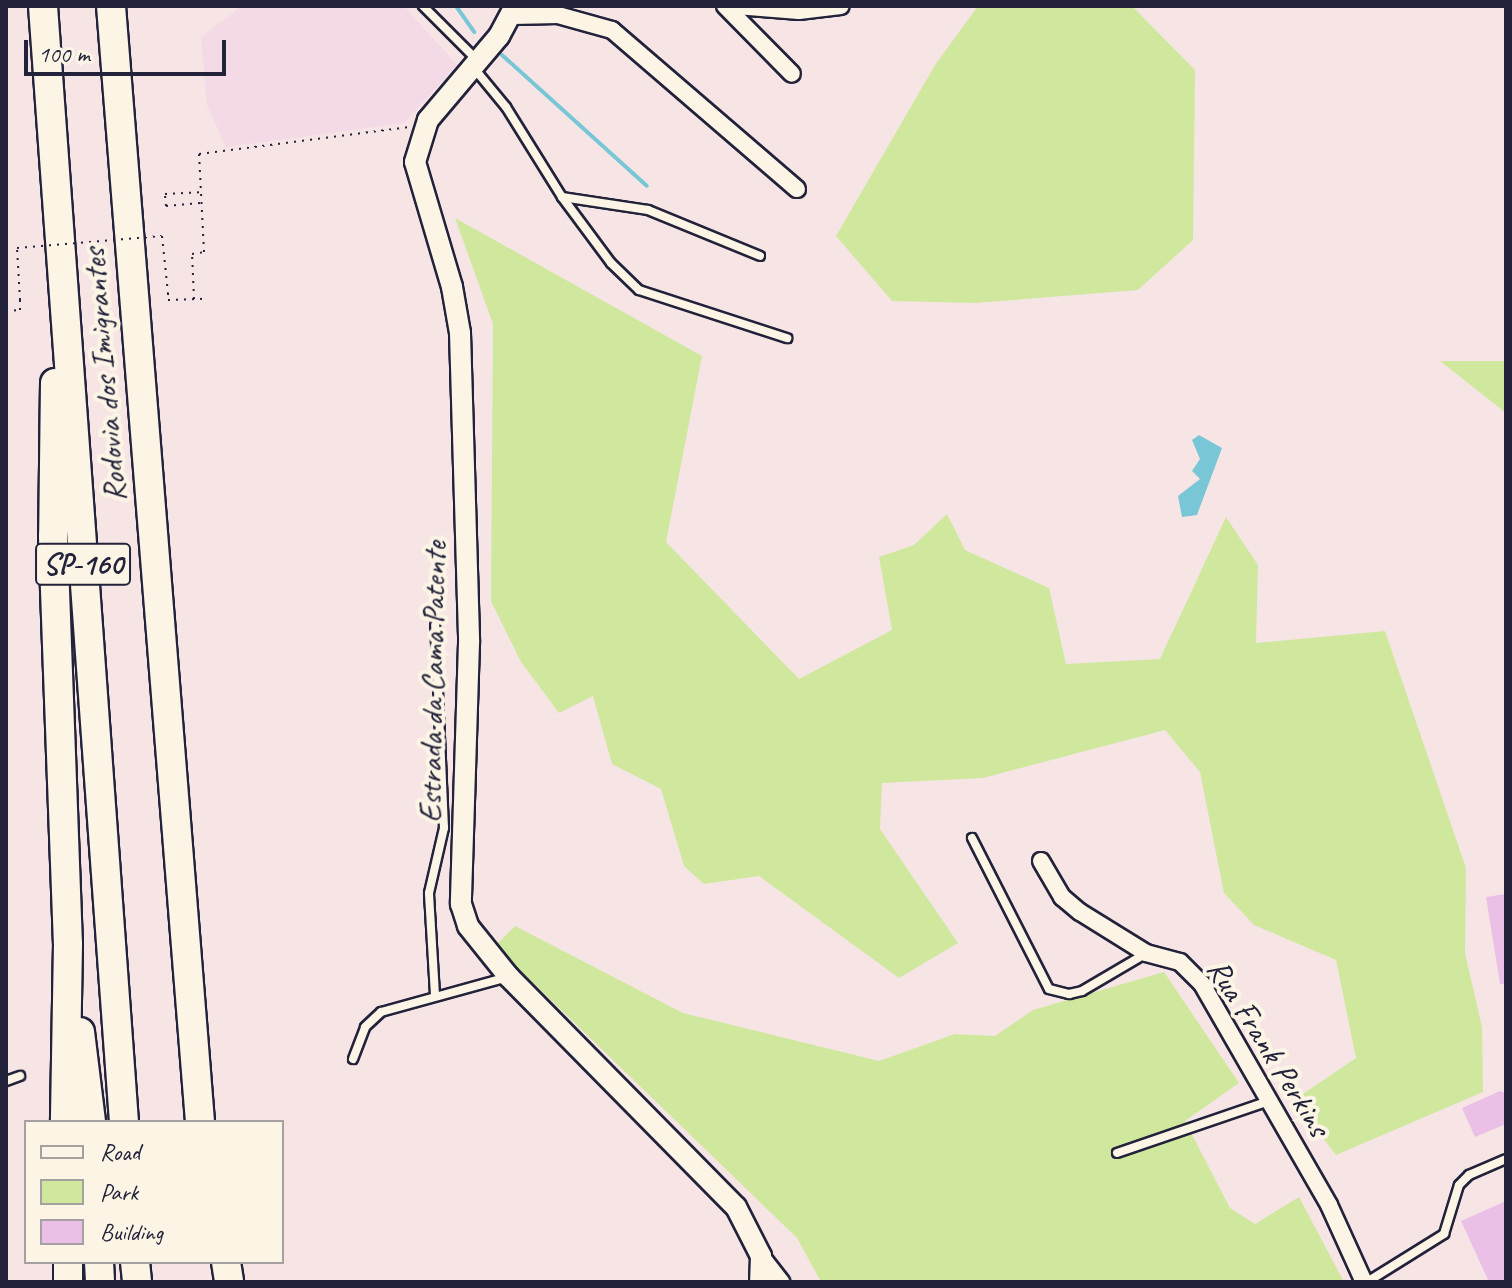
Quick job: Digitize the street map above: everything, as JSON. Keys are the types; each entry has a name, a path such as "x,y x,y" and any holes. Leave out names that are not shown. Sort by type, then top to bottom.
{"highway":[{"name":"Rodovia dos Imigrantes","path":"43,6 124,1120"},
{"name":"Rodovia dos Imigrantes","path":"111,6 200,1120"},
{"path":"61,248 51,455 68,944 65,1120"},
{"path":"68,944 91,1120"}],"street":[{"path":"725,6 792,74"},
{"path":"736,6 799,11 841,6"},
{"name":"Estrada da Cama Patente","path":"513,11 423,131 415,174 452,287 460,333 469,643 461,904 476,938 509,977 736,1207 761,1256 760,1282"},
{"path":"513,11 558,15 612,30 797,189"},
{"name":"Rua Frank Perkins","path":"1041,861 1062,897 1146,953 1169,957 1189,969 1329,1205 1365,1282"},
{"path":"761,1256 781,1282"}],"lane":[{"path":"423,6 475,64 506,107 562,197 611,263 639,290 787,338"},
{"path":"562,197 648,210 760,256"},
{"path":"435,625 444,828 429,893 435,995"},
{"path":"972,838 1049,989 1069,994 1082,991 1146,953"},
{"path":"353,1059 365,1027 381,1012 509,977"},
{"path":"6,1081 20,1076"},
{"path":"1117,1153 1270,1101"},
{"path":"1365,1282 1444,1234 1459,1185 1506,1159"}],"path":[{"path":"194,299 192,254 204,252 199,154 411,127 423,131"},
{"path":"200,192 165,194 166,206 201,203"},
{"path":"6,311 20,310 17,248 162,236 168,300 206,299"}],"shaded area":[{"path":"242,6 404,6 457,65 404,123 226,147 207,105 201,37"}],"green space":[{"path":"978,6 1132,6 1195,70 1193,240 1138,290 976,303 892,301 836,236 935,65"},
{"path":"455,218 702,356 666,542 799,679 892,630 879,557 914,545 947,514 965,550 1049,588 1066,664 1160,659 1226,517 1258,565 1256,643 1385,631 1466,868 1465,953 1482,1027 1483,1092 1336,1155 1294,1100 1356,1058 1336,960 1254,925 1224,893 1200,772 1165,730 983,778 882,783 880,829 958,943 899,978 759,876 704,884 684,866 661,789 612,764 593,696 559,713 521,662 491,601 493,324"},
{"path":"1440,361 1506,361 1506,413"},
{"path":"515,926 683,1013 879,1061 955,1034 995,1036 1033,1010 1164,972 1239,1083 1185,1121 1230,1208 1255,1224 1299,1197 1344,1282 821,1282 797,1238 495,946"}],"water":[{"path":"1199,435 1222,448 1197,515 1182,517 1178,496 1200,479 1192,471 1200,459 1192,440"}],"building":[{"path":"1506,894 1506,984 1500,984 1486,897"},
{"path":"1500,1091 1506,1093 1506,1124 1475,1137 1462,1108"},
{"path":"1506,1201 1506,1282 1489,1282 1461,1221"}],"waterway":[{"path":"456,6 474,32"},
{"path":"502,55 647,186"}]}
